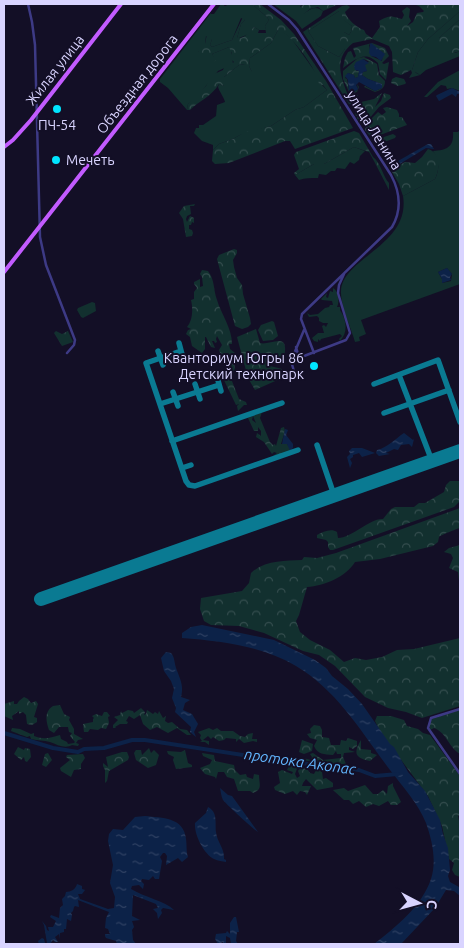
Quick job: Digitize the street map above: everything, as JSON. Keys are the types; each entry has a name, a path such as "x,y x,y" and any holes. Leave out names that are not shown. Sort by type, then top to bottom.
{"main road":[{"name":"Жилая улица","path":"4,148 36,114 121,4"},
{"name":"Объездная дорога","path":"4,272 214,4"}],"street":[{"path":"28,4 34,39 41,244 46,266 75,340 74,345 67,353"},
{"name":"улица Ленина","path":"268,4 295,26 391,175 398,190 399,208 392,227 302,314 301,319 305,328"},
{"path":"291,360 345,341 349,335 340,299 339,285 346,270"},
{"path":"333,282 339,285"},
{"path":"305,328 314,353"},
{"path":"296,378 291,360 305,328"},
{"path":"296,347 296,353 302,356"},
{"path":"460,709 431,718 428,728 460,774"}],"green space":[{"path":"221,4 226,6 228,4 252,4 269,20 265,26 266,30 259,30 254,27 249,34 237,38 241,24 245,20 241,18 232,40 212,47 210,45 212,39 206,36 205,44 202,44 198,51 214,58 212,54 229,47 231,48 233,64 218,71 197,97 188,104 187,110 168,88 160,82 160,79 211,13 214,14"},
{"path":"252,4 260,4 281,20 294,34 326,81 353,128 295,149 290,141 285,141 229,163 215,164 212,161 213,150 219,144 245,132 271,126 295,110 304,107 327,90 323,85 319,85 314,71 297,45 278,30 271,43 250,58 249,66 252,72 250,74 247,74 245,64 239,65 224,77 224,86 219,84 209,95 190,110 187,110 188,104 206,86 212,75 223,70 226,63 230,65 234,62 230,58 232,53 229,47 212,54 216,60 212,64 193,45 198,42 205,44 209,32 213,36 210,45 212,47 232,40 243,17 245,20 241,24 237,38 245,36 254,27 259,30 258,33 266,33 265,26 269,20"},
{"path":"273,4 304,4 300,6 303,14 315,8 323,11 321,16 302,29 296,21"},
{"path":"304,4 339,4 323,11 318,7 310,9 300,17 297,10"},
{"path":"413,4 460,4 460,11 428,39 418,52 412,70 420,75 409,78 412,73 411,70 401,75 393,72 392,52 389,46 372,39 353,43 343,54 340,66 347,93 358,95 352,104 349,104 303,32 342,6 347,5 350,7 345,12 348,17 372,38 380,27 379,21 391,17 402,19 404,15 402,11 407,7 410,9 409,17 411,21 407,26 413,22 417,13 424,11 419,6","holes":["339,11 342,11 342,19 352,26 349,35 344,32 340,38 345,49 339,57 318,46 308,31"]},
{"path":"339,11 342,11 343,19 352,26 349,35 344,32 345,49 339,57 318,46 308,31"},
{"path":"460,11 460,19 439,38 455,53 460,51 460,56 426,70 420,75 412,70 418,52 428,39"},
{"path":"460,19 460,51 441,52 436,47 439,38"},
{"path":"278,30 281,30 291,38 316,73 319,84 327,90 304,107 295,110 271,126 240,135 219,144 213,150 213,145 202,141 194,133 196,128 199,128 199,125 203,125 216,116 217,105 225,102 218,87 219,84 224,86 224,77 239,65 245,64 252,72 249,66 250,58 271,43"},
{"path":"371,43 372,43 385,48 389,56 382,63 389,62 386,80 380,74 378,63 369,57 361,57 343,68 348,52 351,51 354,58 356,56 353,48","holes":["371,43 377,50 383,52 382,61 371,56 369,45"]},
{"path":"364,57 377,64 379,75 385,81 384,85 382,88 382,84 362,75 363,72 367,71 364,66 369,61 363,59 356,71 359,71 358,77 355,78 354,75 348,73 345,78 347,79 349,90 354,92 358,89 357,84 359,87 357,92 350,94 343,79 343,71 358,58"},
{"path":"460,70 460,91 452,88 447,89 446,86 441,85 427,97 424,97 438,82"},
{"path":"396,77 404,79 406,83 398,86 391,83 392,79"},
{"path":"365,86 375,91 382,88 375,92"},
{"path":"382,93 375,107 381,101 384,93 390,95 391,98 379,107 368,120 365,121 364,118 361,121 357,119 358,115 356,116 355,113 360,107 361,102 374,99"},
{"path":"387,107 397,110 399,117 402,117 407,125 372,138 365,130 366,124 378,112 382,115 386,112 383,108"},
{"path":"460,129 460,284 361,320 366,334 359,337 360,341 355,342 342,303 341,291 344,279 352,269 387,239 397,227 403,213 403,196 435,179 438,172 438,164 437,157 433,151 449,147 453,132 458,132","holes":["447,268 452,274 451,281 442,283 438,272"]},
{"path":"354,131 359,133 378,163 389,183 389,190 369,152 354,147 324,164 314,164 295,175 294,173 299,169 294,155 296,152"},
{"path":"393,134 396,136 395,138 379,144 375,142 381,138"},
{"path":"354,147 365,151 359,160 354,164 350,162 345,169 337,168 326,175 319,174 318,178 299,180 295,175 314,164 324,164"},
{"path":"428,149 435,154 438,161 435,179 403,196 391,170 405,162 415,163"},
{"path":"195,204 190,206 191,214 186,219 187,222 190,216 194,218 194,223 192,222 189,225 189,229 193,233 192,236 186,237 183,219 179,213 184,206"},
{"path":"234,249 237,250 237,253 233,260 234,267 237,278 242,285 251,324 242,329 235,326 217,259 219,255"},
{"path":"202,270 208,271 212,278 217,300 232,338 232,344 229,344 230,349 235,353 233,357 235,369 231,374 220,353 219,350 222,345 217,336 217,342 212,341 215,348 211,347 205,337 205,349 202,353 192,346 190,337 186,334 191,329 187,327 192,314 191,300 194,299 194,292 197,288 194,282 200,279 200,287 203,286 200,274"},
{"path":"333,288 338,296 337,307 340,307 345,322 343,338 340,341 339,339 342,336 340,334 321,339 320,341 318,339 318,342 314,341 312,338 318,333 324,333 322,326 326,327 328,323 319,321 317,316 309,317 307,313 310,315 318,314 330,305 333,305 332,301 321,299 327,293 326,297 328,298 330,291 333,292"},
{"path":"92,302 95,303 96,311 83,318 81,317 77,310 78,308"},
{"path":"272,321 278,336 273,340 263,341 258,330 261,325"},
{"path":"256,329 260,343 282,341 285,349 284,357 269,358 270,366 282,369 282,378 255,390 248,378 237,337"},
{"path":"56,331 62,334 68,331 73,342 62,346 54,333"},
{"path":"224,372 230,376 239,399 246,402 247,405 244,405 238,411 237,406 239,404 236,405 221,374"},
{"path":"262,412 260,418 270,442 276,446 281,428 284,427 285,431 281,444 287,444 292,452 273,458 277,453 274,452 272,454 264,442 256,437 257,433 261,436 261,431 258,427 258,431 254,431 248,418"},
{"path":"450,481 460,481 460,501 454,507 333,550 330,550 326,540 317,538 317,535 330,530 337,532 338,538 343,537 372,522 383,519 395,507 414,507 419,503 425,503 444,492 446,485"},
{"path":"460,508 460,528 440,536 438,542 433,546 380,559 355,562 346,572 334,580 307,587 296,621 300,632 310,640 330,650 344,662 355,658 366,660 382,657 397,650 414,649 460,638 460,706 422,718 388,708 365,697 335,666 319,655 303,651 264,633 239,626 211,625 204,621 200,609 201,598 242,591 249,583 251,573 262,566 269,563 302,560 304,557 317,558 336,553"},
{"path":"460,545 460,589 458,572 449,568 453,558 451,554 444,552 449,548"},
{"path":"24,697 31,703 36,701 38,704 34,717 37,718 37,722 32,725 27,724 26,715 23,712 19,714 19,711 12,716 13,720 4,716 4,704 14,701 14,704 17,704"},
{"path":"60,705 64,714 70,717 69,720 74,729 74,734 83,739 78,740 76,743 79,744 78,746 61,746 48,741 31,739 30,736 27,737 11,731 12,728 20,729 31,734 34,733 34,736 44,738 60,735 61,739 68,744 74,743 70,736 72,733 69,732 68,727 59,727 54,733 49,730 48,711 53,706"},
{"path":"141,708 145,712 144,715 147,710 153,714 155,712 158,714 159,711 163,718 166,716 165,721 168,723 172,722 180,729 187,730 191,735 187,735 177,728 168,733 157,727 150,730 143,724 140,715 134,719 129,716 126,721 128,722 127,724 120,724 113,728 113,725 118,720 114,717 120,715 121,711 122,713 128,710 134,713"},
{"path":"460,710 460,754 438,730 434,728 430,730 429,724 432,719"},
{"path":"104,712 107,712 110,716 108,717 109,723 106,729 90,729 88,732 84,732 83,724 93,722 94,718 92,716 96,714 102,716"},
{"path":"377,716 391,716 404,720 407,726 430,735 460,776 460,815 458,816 460,826 460,877 455,875 452,870 454,863 449,859 442,826 428,796 381,733 375,721"},
{"path":"314,725 320,726 322,737 329,738 331,745 340,745 341,740 346,741 348,738 357,741 357,746 353,749 349,747 349,750 355,752 344,753 343,757 346,764 326,764 296,759 311,760 310,754 313,753 323,760 341,758 341,754 337,754 336,751 333,755 319,753 314,746 317,740 310,738 307,734 311,733 310,729"},
{"path":"209,728 233,731 245,737 253,733 252,739 257,739 257,742 244,743 239,739 236,742 236,739 226,738 219,741 208,736 203,740 209,741 209,745 205,742 200,742 202,741 201,735 198,732"},
{"path":"302,740 313,744 312,751 304,754 299,752"},
{"path":"361,740 361,749 371,750 371,753 377,755 370,761 361,758 356,752"},
{"path":"18,747 24,750 25,748 30,749 31,757 27,762 24,757 21,760 14,754"},
{"path":"149,748 151,753 154,750 159,755 156,765 148,768 136,760 134,753 136,750 141,750 142,755"},
{"path":"185,750 188,763 192,767 176,769 174,757 168,754 167,751 181,752"},
{"path":"127,752 128,760 109,771 105,783 103,763 108,767 106,757"},
{"path":"48,753 52,760 46,767 42,765 45,754"},
{"path":"202,753 214,755 215,761 234,765 235,770 240,775 246,774 247,777 253,779 254,774 259,775 260,786 258,790 253,793 250,791 238,791 234,779 227,777 224,772 218,772 216,779 205,774 200,768 210,764 212,760 203,756"},
{"path":"83,754 85,758 81,764 81,769 74,770 71,777 61,771 60,768 70,760 66,757 67,755"},
{"path":"291,765 298,766 295,774 297,778 300,776 298,771 301,766 314,774 317,768 322,772 323,779 326,778 333,783 333,787 317,790 306,779 302,786 311,786 307,795 305,792 300,791 297,795 293,791 285,794 275,790 274,787 280,783 278,772 282,770 292,774 293,772 287,770"},
{"path":"393,783 401,802 397,805 391,805 388,801 379,806 373,804 366,807 359,801 353,804 349,800 344,800 333,790 344,788 348,791 365,785 373,794 378,794 383,790 387,794 388,786"}],"water":[{"path":"371,43 385,54 381,61 369,53"},
{"path":"363,59 369,63 365,65 367,71 363,72 362,75 382,84 382,88 375,91 359,82 356,85 358,89 354,92 349,91 348,80 345,76 348,73 354,75 355,78 358,77 359,71 355,70 354,66 356,62"},
{"path":"452,88 460,92 460,94 457,94 456,97 452,94 439,101 437,95"},
{"path":"431,144 434,149 426,148 398,165 396,164 398,161"},
{"path":"447,268 452,274 451,280 442,283 438,272"},
{"path":"285,429 288,430 286,435 293,444 293,448 290,451 287,444 282,444"},
{"path":"404,433 414,439 412,447 409,444 401,445 398,450 394,449 386,453 390,454 379,456 376,453 377,450 388,445"},
{"path":"352,448 362,448 375,453 362,457 359,453 353,455 350,459 352,463 350,468 347,457"},
{"path":"202,625 274,640 315,660 326,668 362,704 394,747 408,772 425,791 440,820 448,848 450,870 448,876 450,882 459,887 460,896 454,891 446,890 435,908 401,944 374,944 415,907 431,879 434,865 432,843 426,823 419,809 359,727 324,687 296,666 255,649 226,643 182,638 182,633 191,627"},
{"path":"166,652 171,653 174,658 182,685 181,697 190,700 185,703 183,710 192,714 198,724 194,732 196,737 190,732 191,727 175,712 176,708 172,698 174,689 164,671 161,658"},
{"path":"220,788 232,796 258,832 223,800"},
{"path":"208,807 215,815 216,832 226,862 210,857 203,849 196,833 195,823 206,813"},
{"path":"135,817 165,818 181,826 186,839 188,857 182,862 178,858 166,865 167,856 163,853 160,857 162,861 159,879 155,879 153,876 149,880 142,879 143,889 139,885 132,886 131,889 174,910 163,908 158,919 157,913 153,909 158,908 156,904 133,895 132,916 140,920 132,921 134,927 132,930 133,940 136,944 117,944 116,941 105,936 105,934 110,934 108,929 105,928 109,912 78,900 79,907 74,907 71,913 71,921 67,919 66,929 60,933 59,939 59,934 55,937 58,942 53,940 50,944 39,944 38,941 42,938 47,943 42,921 49,931 48,927 53,927 56,921 50,917 51,915 59,918 60,908 63,905 62,899 66,892 73,890 77,884 85,890 82,894 78,894 80,899 108,909 114,908 115,897 110,883 113,865 108,841 109,834 113,829 123,830"},
{"path":"236,917 239,932 237,932 236,941 238,944 231,944 230,938 226,936 226,944 223,944 223,942 218,944 215,939 216,934 226,933 227,931 230,934 230,923"}],"waterway":[{"name":"протока Акопас","path":"4,733 53,748 78,752 84,749 104,748 132,740 145,740 275,760 359,770 375,776 398,774"}],"taxiway":[{"path":"179,343 183,358"},
{"path":"158,351 163,365"},
{"path":"181,351 146,363 189,485 195,486 298,450"},
{"path":"374,384 438,360 460,422"},
{"path":"399,375 432,461"},
{"path":"217,377 221,391"},
{"path":"195,384 200,399"},
{"path":"160,404 219,385"},
{"path":"384,413 449,390"},
{"path":"173,392 178,406"},
{"path":"172,441 282,403"},
{"path":"317,445 334,495"},
{"path":"182,468 191,465"}],"runway":[{"path":"41,599 460,451"}],"place":[{"name":"ПЧ-54","path":"57,109"},
{"name":"Мечеть","path":"56,160"},
{"name":"Кванториум Югры 86 Детский технопарк","path":"314,366"}]}
